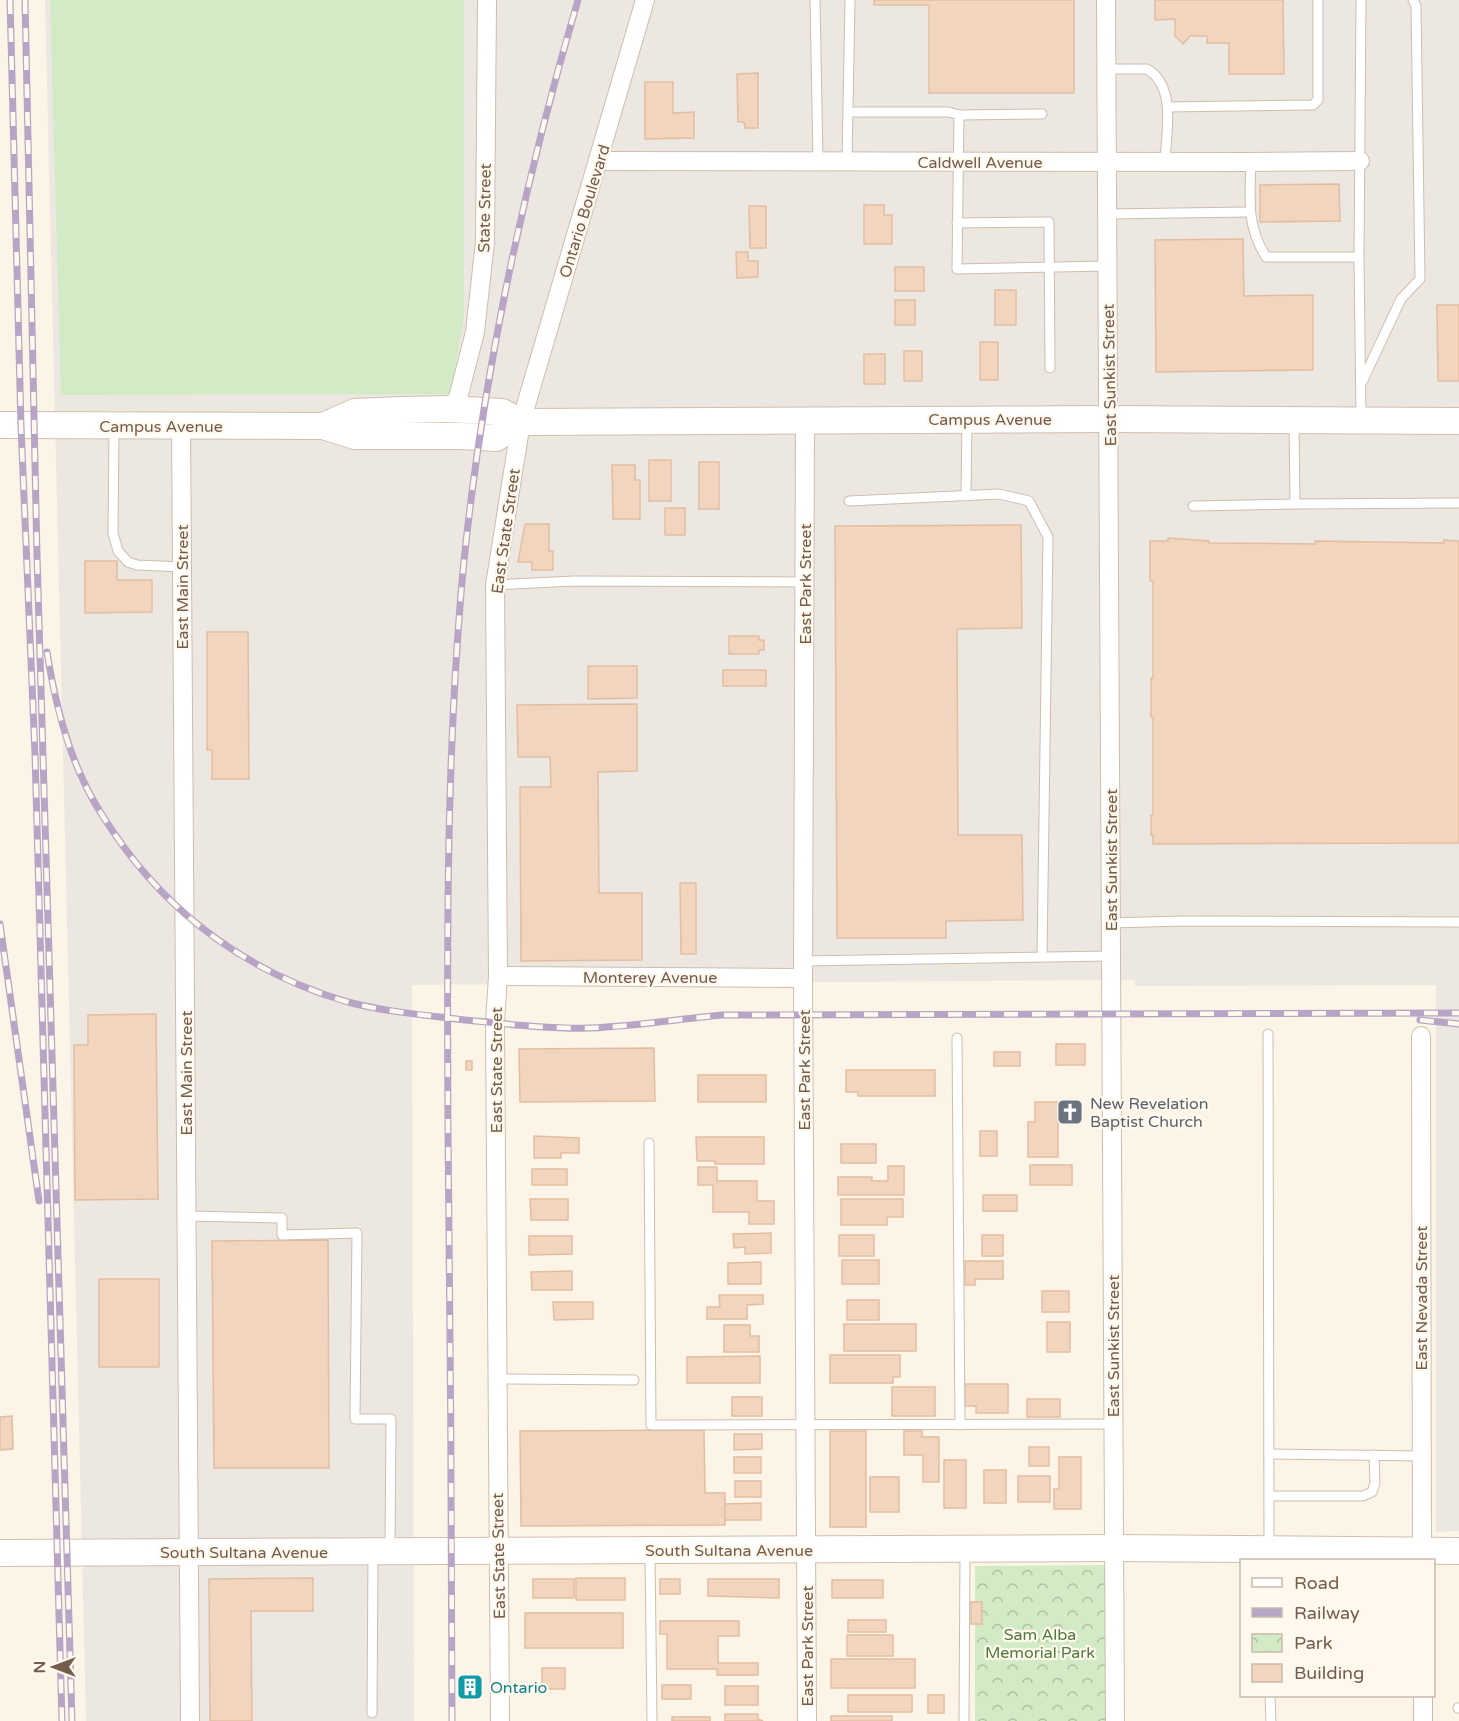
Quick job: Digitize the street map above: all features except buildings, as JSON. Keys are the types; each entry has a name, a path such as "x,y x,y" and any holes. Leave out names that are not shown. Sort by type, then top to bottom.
{"street":[{"name":"State Street","path":"449,409 458,398 475,332 485,242 487,0"},
{"name":"Ontario Boulevard","path":"521,422 645,0"},
{"name":"East Sunkist Street","path":"1106,0 1115,1721"},
{"name":"Caldwell Avenue","path":"599,160 818,162 1360,160"},
{"name":"Campus Avenue","path":"323,426 354,412 449,409 502,412 521,422 968,419 1459,421"},
{"name":"East Park Street","path":"805,420 803,969 807,1721"},
{"name":"Campus Avenue","path":"0,425 323,426 355,436 496,438 521,422"},
{"name":"East State Street","path":"500,1721 495,1023 498,976 495,585 521,422"},
{"name":"East Main Street","path":"181,425 190,1721"},
{"name":"Monterey Avenue","path":"498,976 803,969"},
{"name":"East Nevada Street","path":"1421,1036 1422,1556"},
{"name":"South Sultana Avenue","path":"0,1553 1114,1548 1269,1555 1422,1556 1459,1551"},
{"path":"1423,1697 1423,1721"}],"lane":[{"path":"816,0 818,162"},
{"path":"847,162 849,0"},
{"path":"1167,107 1313,105 1318,100 1318,0"},
{"path":"1360,0 1361,420"},
{"path":"1361,386 1401,299 1420,279 1416,6 1413,0"},
{"path":"1106,69 1147,69 1162,84 1167,107 1165,162"},
{"path":"848,112 949,112 959,115 1042,114"},
{"path":"959,115 957,269 1108,266"},
{"path":"1251,162 1249,212 1258,243 1266,257 1359,256"},
{"path":"1107,214 1249,212"},
{"path":"957,223 1049,222 1050,368"},
{"path":"966,496 968,419"},
{"path":"1294,420 1295,504"},
{"path":"114,425 113,533 118,551 128,562 137,565 182,567"},
{"path":"849,501 999,494 1029,501 1048,537 1042,957"},
{"path":"1193,506 1459,503"},
{"path":"495,585 574,581 805,582"},
{"path":"1111,923 1459,922"},
{"path":"803,969 1042,957 1111,956"},
{"path":"1268,1034 1269,1555"},
{"path":"957,1038 960,1425"},
{"path":"650,1143 651,1425 1114,1424"},
{"path":"187,1216 282,1218 282,1235 357,1233 355,1419 391,1419 372,1713"},
{"path":"497,1379 634,1380"},
{"path":"1269,1454 1422,1456"},
{"path":"1269,1496 1363,1496 1372,1492 1374,1455"},
{"path":"964,1721 965,1549"},
{"path":"650,1550 652,1721"},
{"path":"1270,1697 1270,1721"}],"shaded area":[{"path":"45,0 1459,0 1459,1531 1436,1532 1436,985 1135,986 1134,980 412,985 414,1721 86,1721"}],"green space":[{"path":"50,0 464,0 464,319 450,394 61,395"},
{"name":"Sam Alba Memorial Park","path":"1105,1565 1105,1721 975,1721 975,1566"}],"railway":[{"path":"10,0 21,426 35,754 62,1721"},
{"path":"25,0 37,556 72,1721"},
{"path":"452,1721 448,920 457,641 471,499 493,355 522,212 578,0"},
{"path":"47,652 61,718 77,766 98,808 136,863 187,916 246,958 312,990 348,1002 391,1011 465,1020 575,1028 624,1026 722,1015 1459,1013"},
{"path":"0,924 39,1201"},
{"path":"1420,1020 1459,1024"}],"place":[{"name":"New Revelation Baptist Church","path":"1070,1112"},
{"name":"Ontario","path":"470,1687"}]}
